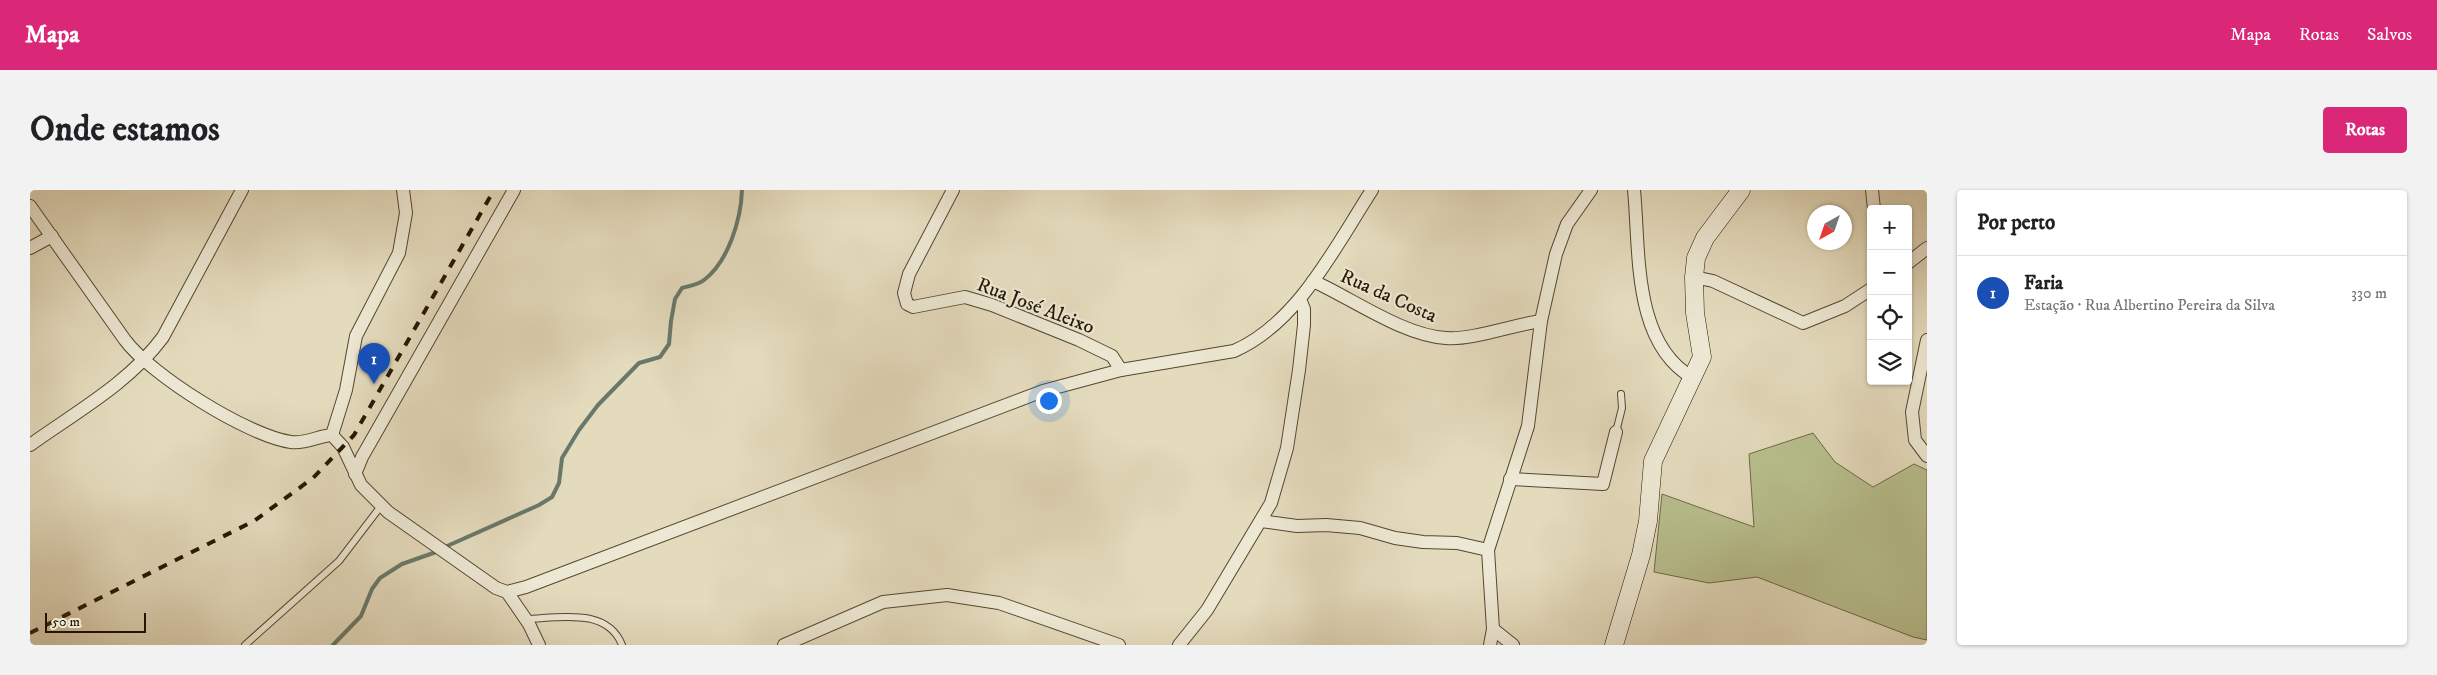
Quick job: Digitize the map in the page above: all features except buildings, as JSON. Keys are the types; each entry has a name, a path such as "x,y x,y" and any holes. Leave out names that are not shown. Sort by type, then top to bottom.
{"main road":[{"path":"1614,645 1641,555 1648,521 1653,461 1702,357 1695,313 1694,277 1696,258 1705,238 1741,190"}],"street":[{"path":"30,445 116,385 143,361 163,337 242,190"},
{"path":"332,435 346,390 356,336 399,253 406,213 403,190"},
{"path":"355,474 362,456 514,190"},
{"name":"Rua José Aleixo","path":"953,190 909,274 904,293 906,304 914,307 965,297 992,305 1079,340 1112,356 1121,370"},
{"path":"332,435 340,442 355,474 367,493 381,506 460,564 496,588 507,592 526,587 1043,391 1121,370 1234,351 1250,344 1275,326 1300,299 1372,190"},
{"path":"1490,645 1494,629 1488,550 1528,426 1541,322 1556,254 1567,224 1591,190"},
{"path":"1634,190 1640,278 1650,323 1666,354 1680,370 1693,378"},
{"path":"1872,190 1874,205"},
{"path":"30,206 125,340 143,361 211,406 258,432 282,440 302,442 332,435"},
{"path":"30,248 52,236"},
{"path":"1912,260 1927,248"},
{"path":"1694,277 1714,281 1803,323 1844,306 1867,292"},
{"name":"Rua da Costa","path":"1312,281 1401,325 1430,335 1447,338 1541,322"},
{"path":"1179,645 1207,610 1271,503 1287,448 1304,325 1304,309 1300,299"},
{"path":"1927,340 1912,412 1915,440 1927,456"},
{"path":"1510,479 1603,484 1616,432"},
{"path":"1261,522 1297,526 1326,525 1360,528 1395,538 1457,543 1488,550"},
{"path":"507,592 525,619 538,645"},
{"path":"784,645 883,602 947,595 999,603 1119,645"},
{"path":"1494,629 1513,645"}],"lane":[{"path":"1616,432 1622,408 1621,394"},
{"path":"245,645 339,561 381,506"},
{"path":"525,619 589,618 602,621 613,630 622,645"}],"green space":[{"path":"1813,433 1835,462 1873,487 1914,464 1927,470 1927,640 1913,637 1757,577 1709,583 1654,572 1662,494 1754,527 1749,454"}],"waterway":[{"path":"445,547 539,505 552,497 559,483 562,458 579,430 598,405 639,363 660,357 669,344 675,299 682,288 702,282 720,263 732,240 736,227 742,190"},
{"path":"333,645 361,616 372,589 380,578 402,564 439,551"}],"railway":[{"path":"30,633 254,521 313,478 354,435 494,190"}],"place":[{"name":"Faria","path":"374,384"}]}
